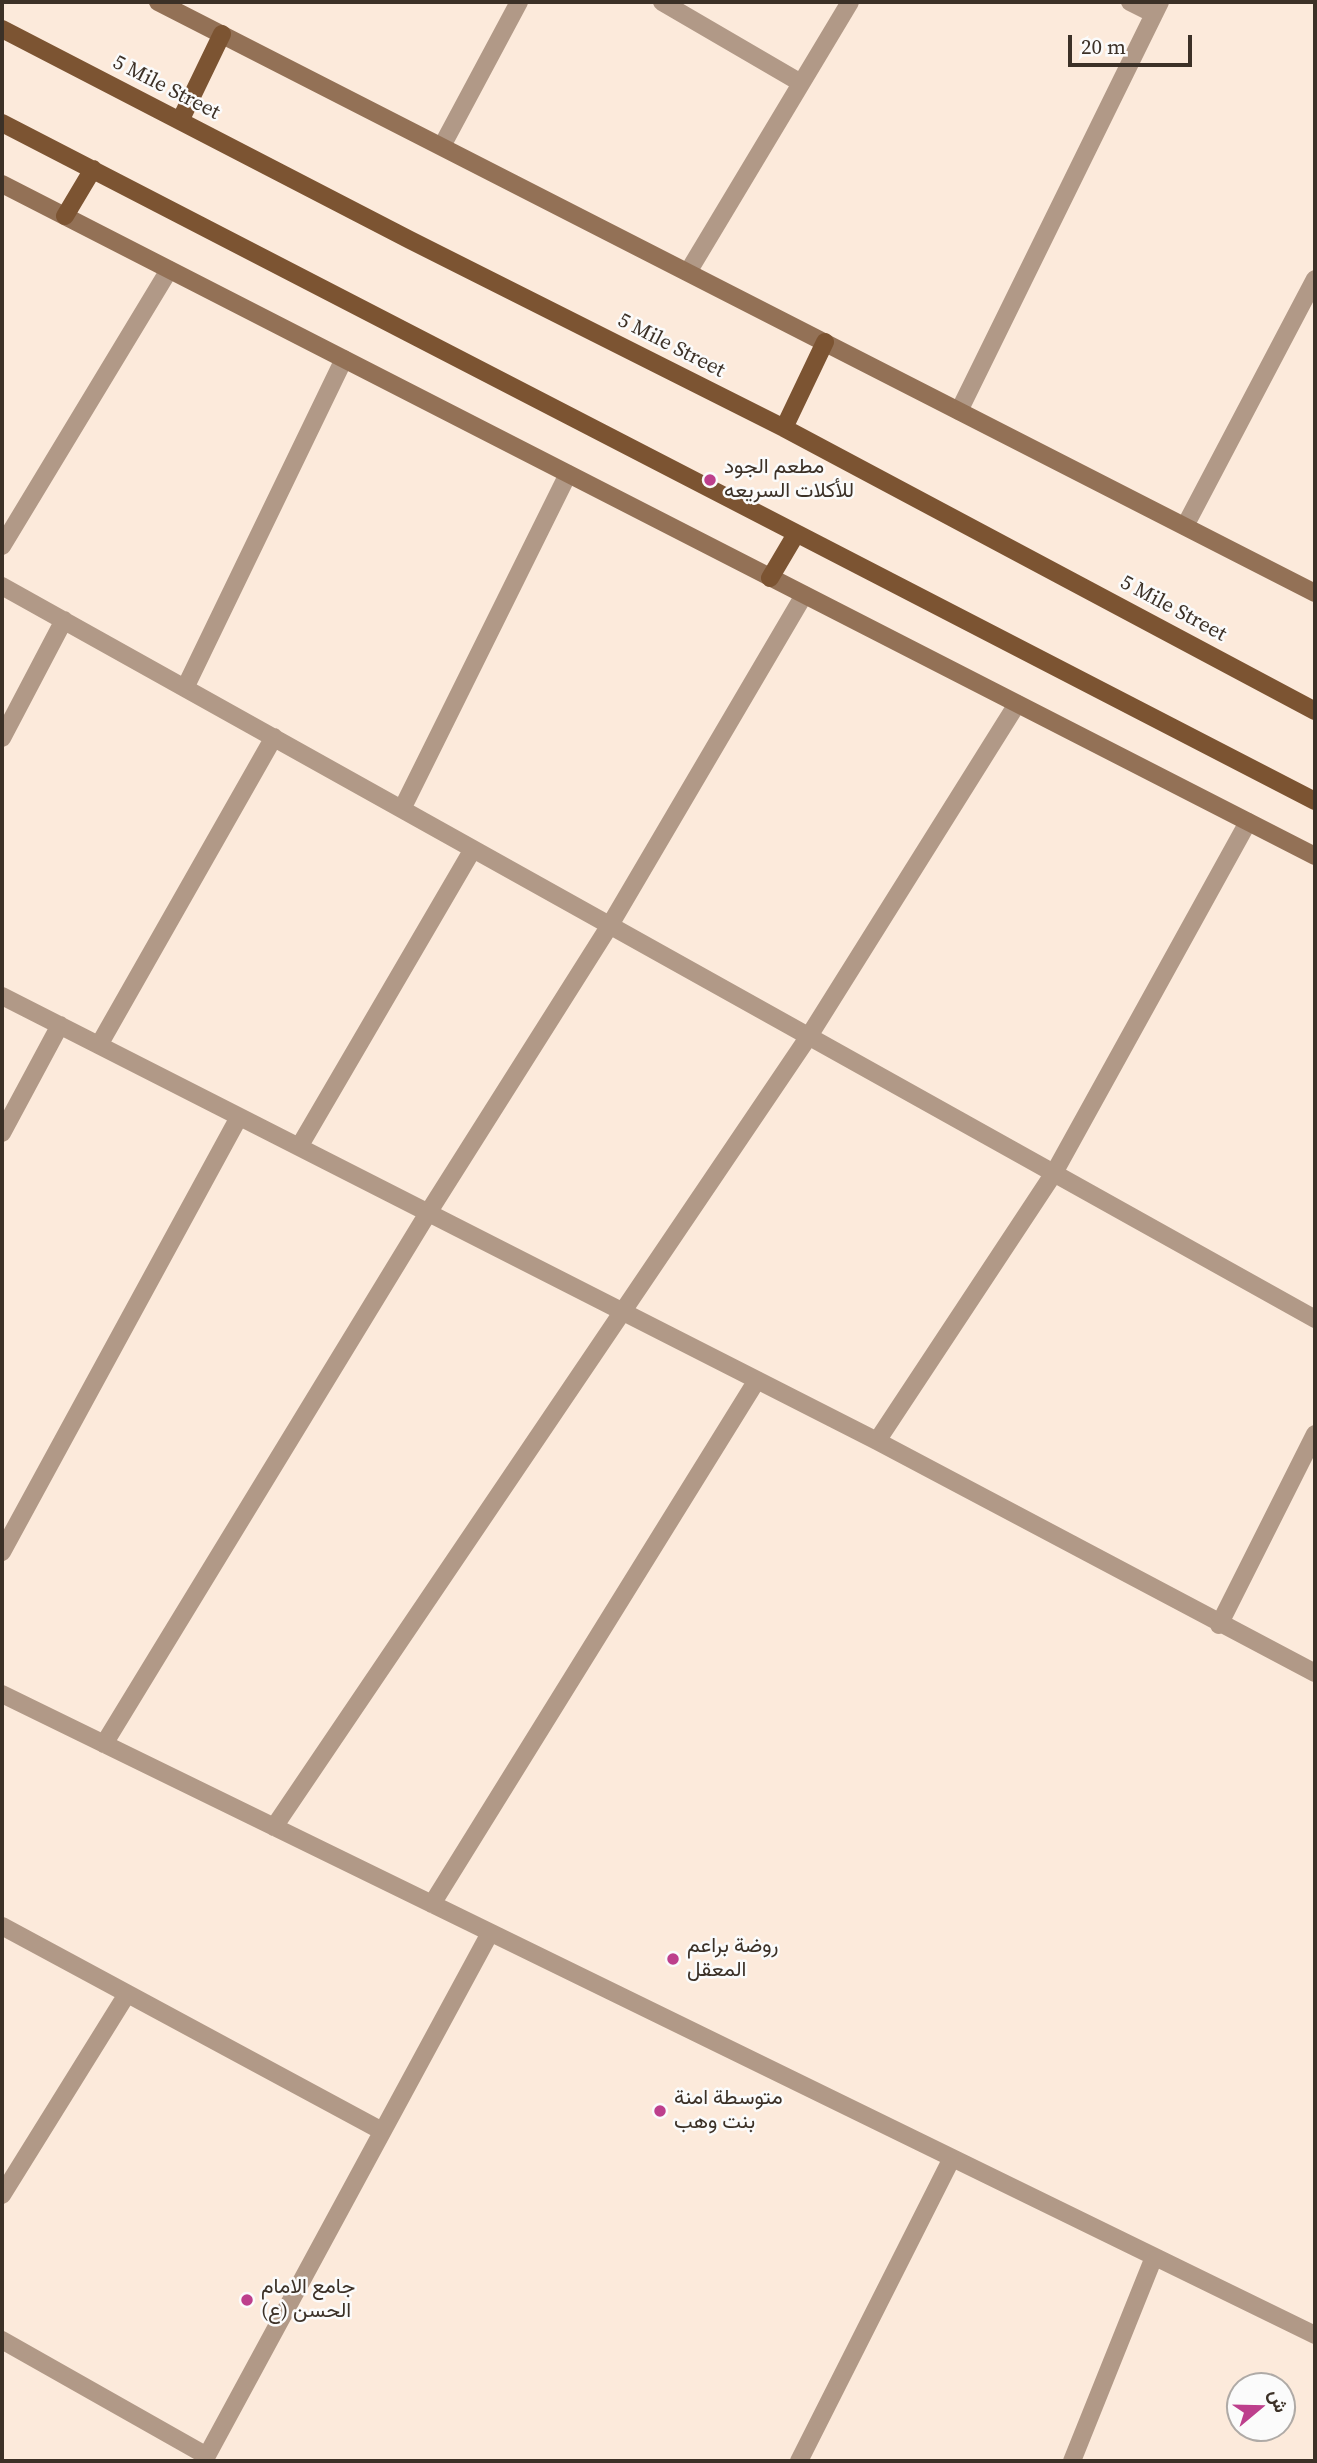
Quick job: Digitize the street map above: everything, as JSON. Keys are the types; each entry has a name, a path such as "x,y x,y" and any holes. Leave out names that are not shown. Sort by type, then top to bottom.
{"main road":[{"name":"5 Mile Street","path":"2,29 784,428 1315,710"},
{"path":"180,121 222,34"},
{"path":"2,123 1315,801"},
{"path":"65,216 93,169"},
{"path":"784,428 825,342"},
{"path":"770,578 796,534"}],"street":[{"path":"158,2 1315,593"},
{"path":"442,146 519,2"},
{"path":"662,2 801,83"},
{"path":"688,272 850,2"},
{"path":"959,411 1157,8 1130,2"},
{"path":"2,184 1315,856"},
{"path":"2,545 169,270"},
{"path":"1185,526 1315,279"},
{"path":"185,688 344,359"},
{"path":"402,809 568,474"},
{"path":"2,586 1315,1318"},
{"path":"104,1744 428,1213 610,925 804,595"},
{"path":"2,738 64,620"},
{"path":"274,1827 809,1036 1017,704"},
{"path":"99,1045 274,737"},
{"path":"877,1441 1054,1173 1248,822"},
{"path":"299,1147 473,849"},
{"path":"2,996 877,1441 1219,1625 1315,1673"},
{"path":"2,1133 60,1026"},
{"path":"2,1552 240,1117"},
{"path":"432,1904 757,1380"},
{"path":"1219,1625 1315,1434"},
{"path":"2,1694 1315,2335"},
{"path":"2,1926 382,2131"},
{"path":"2,2340 205,2459 490,1933"},
{"path":"2,2194 127,1994"},
{"path":"799,2461 952,2158"},
{"path":"1072,2461 1154,2257"}],"place":[{"name":"مطعم الجود للأكلات السريعه","path":"710,480"},
{"name":"روضة براعم المعقل","path":"673,1959"},
{"name":"متوسطة امنة بنت وهب","path":"660,2111"},
{"name":"جامع الامام الحسن (ع)","path":"247,2300"}]}
